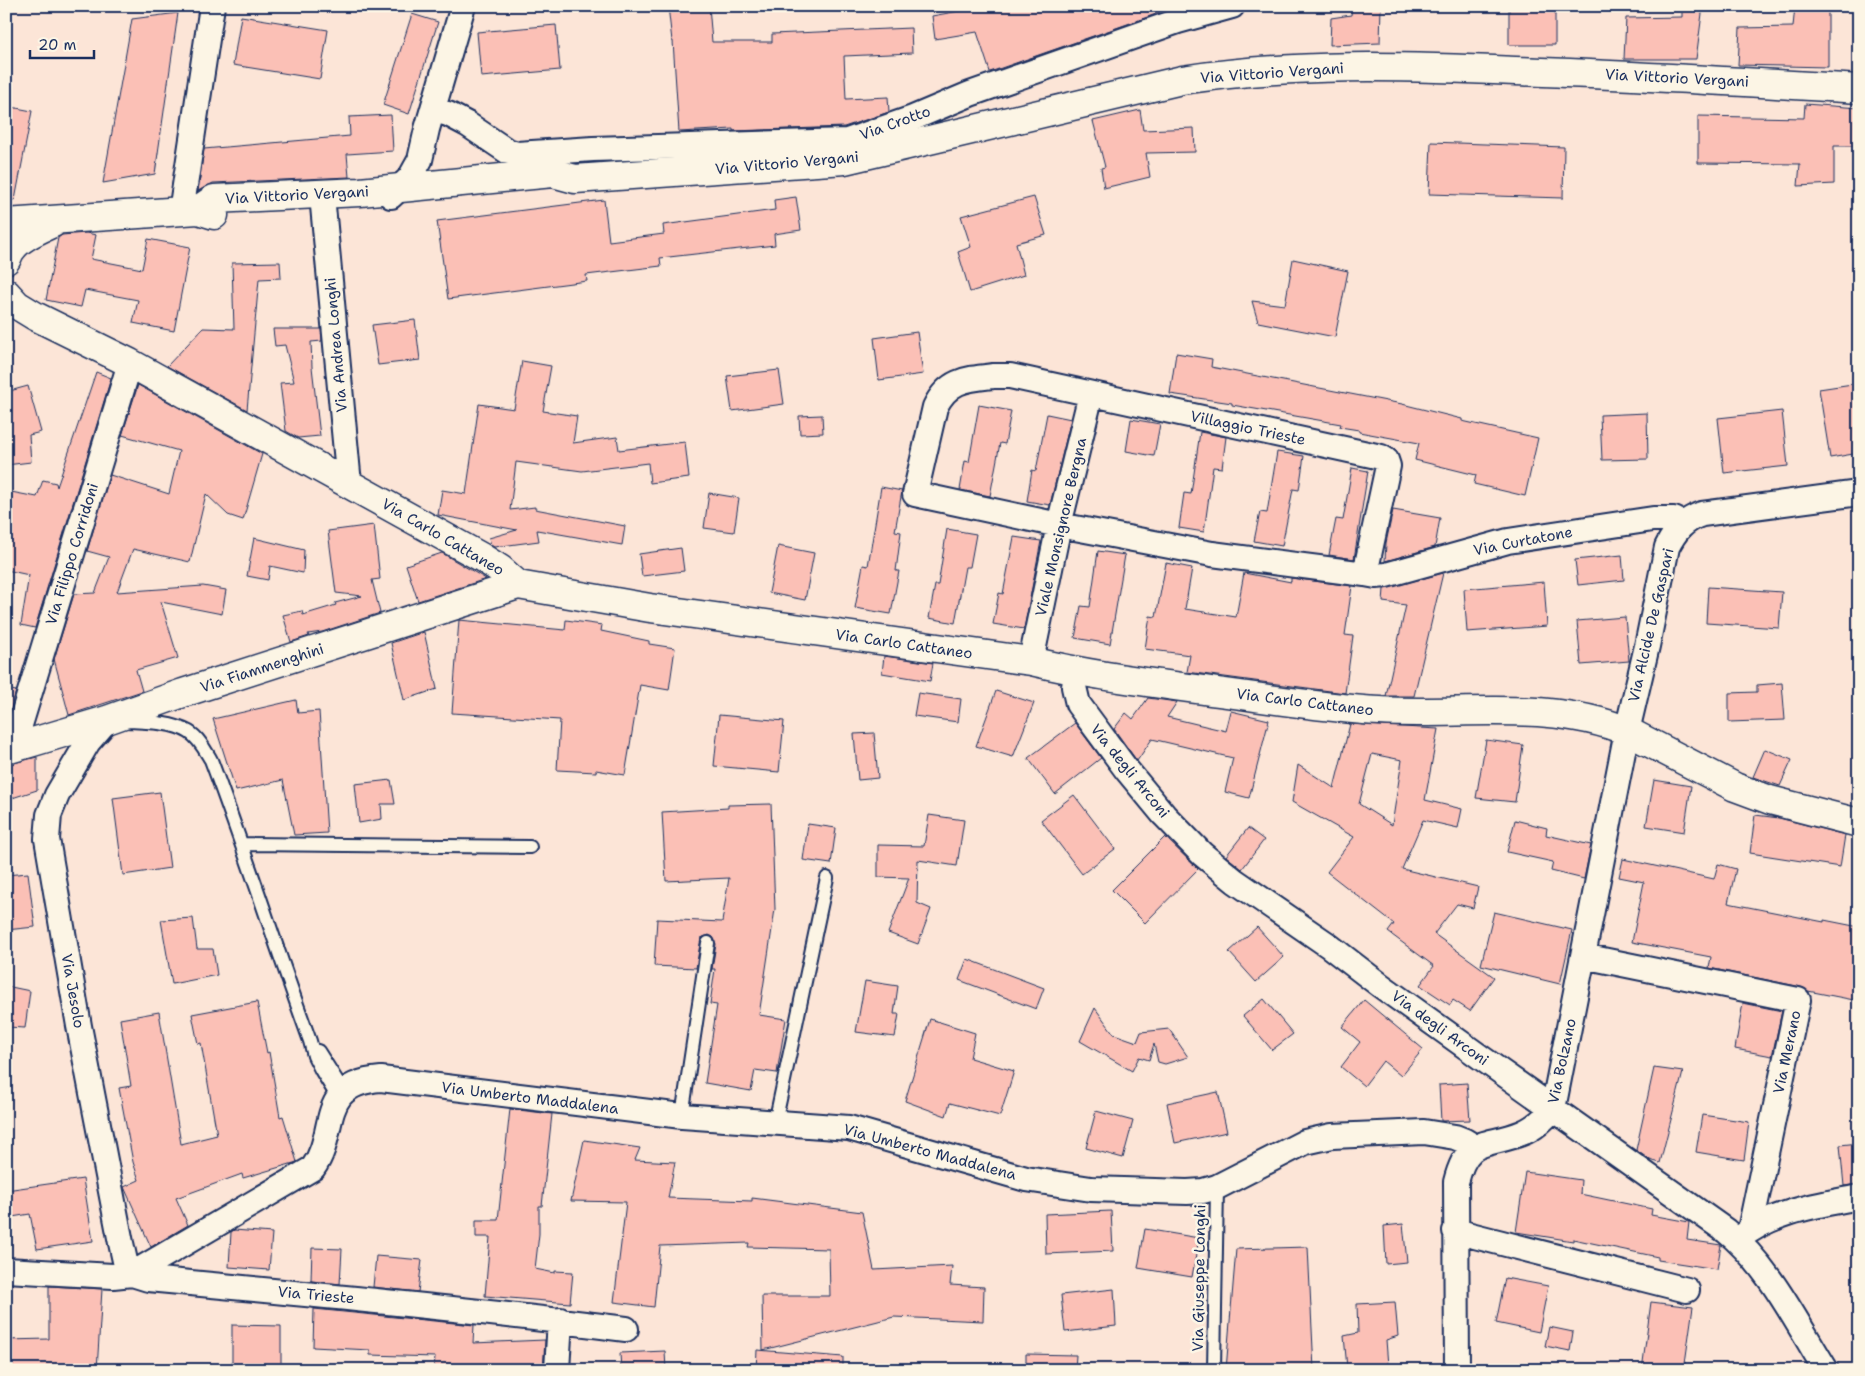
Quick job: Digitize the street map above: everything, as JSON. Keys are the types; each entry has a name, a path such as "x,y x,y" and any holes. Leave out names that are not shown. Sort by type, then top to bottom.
{"street":[{"path":"190,211 212,6"},
{"path":"380,194 410,178 420,160 463,6"},
{"name":"Via Crotto","path":"430,120 456,118 507,151 517,154 593,149 847,141 913,118 970,94 1178,21 1232,6"},
{"name":"Via Vittorio Vergani","path":"6,223 190,211 216,216 323,206 380,194 553,173 575,179 845,160 1182,80 1234,73 1368,67 1426,67 1608,74 1859,89"},
{"path":"430,120 434,162 450,184"},
{"path":"380,194 382,181 405,161 430,120"},
{"name":"Via Vittorio Vergani","path":"190,211 214,200 556,188 575,179"},
{"name":"Via Andrea Longhi","path":"323,206 349,484"},
{"name":"Via Vittorio Vergani","path":"6,260 12,248 19,243 40,229 64,219"},
{"name":"Via Carlo Cattaneo","path":"6,293 17,305 35,316 130,363 481,557 500,569 518,585 650,608 1031,662 1076,672 1352,709 1438,713 1525,711 1571,715 1611,724 1627,731 1735,787 1770,800 1859,823"},
{"name":"Via Filippo Corridoni","path":"15,747 20,738 20,725 130,363"},
{"name":"Villaggio Trieste","path":"993,376 1010,376 1381,457 1386,460 1388,466 1365,574 1212,554 1059,525 915,494 935,407 940,396 947,388 960,381 993,376"},
{"name":"Viale Monsignore Bergna","path":"1031,662 1059,525 1091,394"},
{"path":"1683,524 1692,517 1702,514 1859,493"},
{"name":"Via Curtatone","path":"1365,574 1386,575 1508,541 1653,519 1674,519 1683,524"},
{"name":"Via Alcide De Gaspari","path":"1627,731 1667,547 1673,535 1683,524"},
{"name":"Via Fiammenghini","path":"15,747 107,720 183,693 518,585"},
{"name":"Via degli Arconi","path":"1076,672 1074,687 1078,704 1126,769 1164,815 1202,854 1235,881 1328,945 1553,1109 1718,1224 1743,1235 1826,1370"},
{"name":"Via Jesolo","path":"107,720 88,742 63,785 49,815 47,839 81,1035 121,1244 125,1261 132,1274"},
{"name":"Via Bolzano","path":"1475,1147 1524,1133 1535,1126 1553,1109 1627,731"},
{"name":"Via Merano","path":"1583,956 1798,1000 1743,1235"},
{"name":"Via Umberto Maddalena","path":"341,1095 362,1082 380,1079 682,1116 849,1128 1026,1179 1091,1189 1203,1191 1217,1187 1305,1142 1332,1136 1424,1132 1455,1137 1475,1147"},
{"path":"132,1274 313,1168 321,1155 333,1106 341,1095"},
{"path":"1457,1370 1456,1182 1460,1166 1467,1154 1475,1147"},
{"path":"1743,1235 1782,1215 1859,1197"},
{"path":"1455,1231 1687,1290"},
{"name":"Via Trieste","path":"6,1270 113,1276 132,1274 148,1279 560,1320 626,1329"},
{"path":"558,1370 560,1320"}],"lane":[{"path":"107,720 169,726 190,733 204,747 211,760 242,844 310,1041 341,1095"},
{"path":"242,844 530,847"},
{"path":"775,1123 827,878"},
{"path":"682,1116 708,943"},
{"name":"Via Giuseppe Longhi","path":"1214,1370 1217,1187"}],"building":[{"path":"668,6 709,6 712,42 772,42 772,34 911,28 912,53 844,56 846,99 888,97 889,112 844,127 679,132 673,41"},
{"path":"987,6 1157,6 1159,13 990,72 977,32 935,39 932,16"},
{"path":"1352,6 1381,6 1380,43 1330,45 1331,18 1351,15"},
{"path":"1682,6 1703,6 1696,59 1624,59 1626,18 1682,17"},
{"path":"1795,6 1828,6 1828,67 1738,65 1740,28 1793,27"},
{"path":"1509,9 1555,9 1555,45 1509,45"},
{"path":"178,13 155,174 103,183 132,19"},
{"path":"412,14 438,22 409,114 383,105"},
{"path":"241,16 328,30 320,79 233,65"},
{"path":"556,25 560,70 481,77 477,32"},
{"path":"1805,104 1859,108 1859,146 1834,146 1834,184 1798,186 1800,164 1698,163 1698,116 1804,118"},
{"path":"6,106 32,111 15,200 6,200"},
{"path":"1140,110 1143,130 1194,128 1195,152 1146,153 1150,177 1104,188 1101,168 1105,167 1093,121"},
{"path":"391,115 393,151 347,154 349,177 213,183 198,191 204,149 350,136 349,117"},
{"path":"1431,142 1564,147 1563,198 1429,194"},
{"path":"796,197 801,230 774,234 775,245 660,258 661,266 586,275 587,281 448,299 437,221 604,200 609,241 664,234 663,225 775,210 774,200"},
{"path":"1034,197 1046,235 1016,243 1024,275 970,292 958,252 971,247 961,216"},
{"path":"86,233 96,235 91,259 142,269 148,239 190,247 174,331 133,323 138,300 85,290 81,307 46,300 58,238 62,235"},
{"path":"1293,259 1348,271 1335,337 1258,322 1252,301 1285,305"},
{"path":"280,262 281,278 259,279 247,410 167,366 203,328 234,329 232,263"},
{"path":"415,320 420,360 378,365 372,325"},
{"path":"273,329 321,329 322,341 311,342 320,436 298,438 286,431 280,383 294,382 285,345 275,346"},
{"path":"917,332 923,374 879,380 874,338"},
{"path":"1176,353 1212,359 1211,367 1402,404 1462,419 1462,421 1538,438 1525,496 1474,484 1476,475 1415,460 1419,443 1359,432 1359,430 1340,427 1341,424 1232,405 1232,403 1170,394"},
{"path":"522,361 551,366 543,411 577,416 573,443 617,437 619,450 685,442 689,478 650,483 648,463 582,471 516,462 510,510 535,507 535,509 625,526 622,545 537,530 539,541 494,547 491,545 489,538 517,530 438,515 442,490 466,494 479,404 514,409"},
{"path":"779,370 784,404 732,411 727,376"},
{"path":"96,372 111,378 35,628 21,625 29,575 6,570 6,491 37,497 43,480 56,483 57,487"},
{"path":"1859,383 1859,453 1830,458 1819,389"},
{"path":"138,385 262,454 243,520 228,515 206,494 190,562 133,549 117,592 203,586 226,590 222,614 161,602 178,658 136,670 142,691 69,715 54,659 74,594 95,593 109,557 87,551 110,475 169,494 179,451 122,435"},
{"path":"28,386 41,432 29,435 31,462 6,465 6,392"},
{"path":"979,405 1011,411 1005,444 1000,443 990,496 960,490 965,461 969,462"},
{"path":"1782,411 1788,466 1724,473 1718,418"},
{"path":"1647,413 1648,459 1602,460 1600,415"},
{"path":"1047,414 1071,419 1050,505 1027,501 1032,470 1036,471"},
{"path":"822,415 823,433 800,434 799,416"},
{"path":"1131,419 1160,424 1154,456 1126,451"},
{"path":"1200,432 1226,437 1222,468 1213,467 1204,532 1179,528 1184,493 1191,494"},
{"path":"1277,452 1304,456 1299,490 1293,489 1282,546 1254,541 1260,512 1267,513"},
{"path":"1352,468 1368,471 1354,559 1329,555 1336,519 1343,520"},
{"path":"881,487 902,491 895,531 901,532 896,571 899,571 891,614 855,608 863,565 868,566"},
{"path":"709,493 739,498 734,532 704,528"},
{"path":"1393,510 1440,518 1435,547 1385,561 1386,543"},
{"path":"374,525 380,579 372,580 380,613 322,632 308,634 309,636 291,642 283,615 302,611 303,615 336,605 335,603 362,596 336,593 328,531"},
{"path":"947,529 976,534 970,567 965,567 955,623 929,618 935,585 938,585"},
{"path":"1014,537 1041,541 1024,629 993,624 999,593 1003,594"},
{"path":"254,538 304,550 303,573 270,566 268,580 247,576"},
{"path":"778,546 814,553 805,600 769,593"},
{"path":"681,548 684,571 642,576 639,554"},
{"path":"1098,551 1125,555 1110,644 1075,638 1081,606 1090,607"},
{"path":"442,553 486,579 418,601 406,565"},
{"path":"1622,555 1624,580 1578,585 1575,560"},
{"path":"1166,563 1192,568 1185,609 1236,617 1244,573 1291,582 1291,578 1352,586 1345,635 1353,636 1345,693 1187,672 1190,655 1145,649 1150,616 1156,617"},
{"path":"1443,573 1414,696 1386,696 1406,605 1383,602 1384,589"},
{"path":"1544,582 1547,626 1467,632 1464,589"},
{"path":"1708,587 1782,592 1779,628 1706,623"},
{"path":"1625,617 1629,661 1581,665 1577,621"},
{"path":"459,620 565,630 566,620 602,625 601,631 649,641 649,644 675,648 669,690 640,685 625,775 596,770 596,772 557,770 560,720 452,713"},
{"path":"424,632 437,689 404,700 391,643"},
{"path":"884,656 933,663 930,681 882,673"},
{"path":"1782,683 1785,720 1729,722 1729,693 1757,692 1757,685"},
{"path":"6,689 16,691 6,725"},
{"path":"996,691 1034,703 1013,757 976,746"},
{"path":"918,693 961,699 958,722 914,716"},
{"path":"1148,698 1177,702 1167,717 1226,731 1231,711 1269,720 1249,798 1225,792 1233,758 1152,739 1137,761 1114,729 1126,713 1133,719"},
{"path":"296,700 298,713 319,711 327,833 294,835 283,780 236,791 213,719"},
{"path":"719,715 784,721 779,772 714,766"},
{"path":"1075,723 1101,758 1055,794 1028,758"},
{"path":"1350,724 1438,729 1425,800 1462,809 1458,828 1423,820 1402,869 1478,887 1473,908 1457,904 1434,934 1494,977 1470,1011 1453,1000 1450,1005 1420,985 1434,966 1388,932 1394,924 1327,872 1354,837 1292,802 1298,765 1334,788","holes":["1372,754 1402,760 1392,825 1359,804"]},
{"path":"874,733 878,778 858,780 854,734"},
{"path":"1486,740 1523,745 1515,802 1476,798"},
{"path":"1765,749 1792,760 1780,786 1753,777"},
{"path":"37,757 37,790 6,800 6,765"},
{"path":"391,780 395,804 381,804 382,819 359,823 355,784"},
{"path":"1654,780 1691,786 1684,832 1646,826"},
{"path":"160,792 170,868 123,875 113,798"},
{"path":"1074,795 1115,849 1082,874 1041,820"},
{"path":"771,804 775,909 759,1015 786,1019 777,1073 755,1070 751,1091 705,1083 717,1005 710,1004 715,969 712,969 716,944 713,937 709,935 701,938 696,968 654,966 657,919 722,922 729,878 666,881 662,812 728,808 728,805"},
{"path":"929,815 964,820 957,866 918,860 917,903 931,909 918,944 888,933 909,878 878,877 878,845 924,846"},
{"path":"1755,815 1779,818 1845,835 1840,867 1750,853"},
{"path":"1515,820 1547,828 1546,835 1591,845 1584,879 1551,871 1553,862 1507,852"},
{"path":"808,824 836,828 831,864 803,860"},
{"path":"1248,828 1264,840 1242,869 1226,856"},
{"path":"1165,837 1198,869 1145,923 1112,890"},
{"path":"1623,859 1714,879 1718,864 1736,869 1728,903 1859,927 1859,1001 1709,968 1711,957 1632,942 1644,882 1619,877"},
{"path":"28,873 35,927 6,930 6,875"},
{"path":"1494,912 1572,930 1560,984 1481,965"},
{"path":"193,918 197,949 213,949 217,975 172,984 161,920"},
{"path":"1257,927 1284,957 1256,982 1229,952"},
{"path":"967,959 1044,988 1036,1009 959,980"},
{"path":"865,981 898,986 894,1014 899,1014 895,1037 856,1032"},
{"path":"6,986 30,991 25,1028 6,1027"},
{"path":"1264,999 1293,1034 1272,1050 1243,1016"},
{"path":"1364,1000 1423,1049 1401,1076 1383,1061 1364,1086 1341,1067 1360,1042 1342,1027"},
{"path":"257,1002 267,1053 269,1052 280,1117 283,1116 297,1162 243,1178 242,1174 176,1198 188,1225 151,1247 124,1187 139,1180 133,1162 119,1088 131,1086 120,1019 159,1012 181,1144 217,1135 201,1043 198,1044 192,1014"},
{"path":"1743,1003 1782,1011 1772,1056 1735,1049"},
{"path":"1095,1008 1114,1034 1137,1042 1141,1032 1169,1029 1188,1057 1165,1064 1158,1062 1154,1044 1149,1060 1139,1057 1132,1071 1080,1041"},
{"path":"930,1019 975,1033 970,1058 1014,1071 1000,1116 950,1103 946,1116 905,1101"},
{"path":"1654,1068 1683,1072 1660,1163 1650,1160 1636,1150"},
{"path":"1467,1083 1470,1120 1441,1121 1439,1085"},
{"path":"1218,1092 1227,1132 1175,1143 1167,1103"},
{"path":"510,1109 552,1114 542,1206 539,1206 539,1234 535,1269 555,1273 555,1271 573,1272 570,1303 485,1296 490,1237 476,1237 476,1220 498,1220"},
{"path":"1096,1111 1133,1121 1123,1158 1086,1148"},
{"path":"1702,1115 1749,1122 1744,1160 1696,1152"},
{"path":"584,1140 640,1148 635,1160 675,1162 668,1198 752,1201 752,1198 862,1212 874,1270 952,1266 950,1285 984,1287 983,1321 894,1317 763,1350 762,1296 830,1296 829,1249 748,1247 749,1243 660,1246 654,1307 614,1302 626,1202 571,1201"},
{"path":"1859,1143 1859,1184 1844,1186 1840,1145"},
{"path":"1525,1172 1581,1180 1580,1194 1652,1209 1651,1215 1689,1222 1687,1240 1721,1245 1717,1269 1658,1260 1658,1257 1573,1239 1573,1241 1516,1232"},
{"path":"83,1179 93,1241 37,1249 30,1214 6,1218 6,1190"},
{"path":"1111,1211 1113,1251 1046,1254 1045,1214"},
{"path":"1403,1224 1407,1262 1386,1264 1384,1226"},
{"path":"1145,1229 1199,1238 1192,1277 1138,1268"},
{"path":"234,1230 272,1233 269,1270 229,1267 231,1232"},
{"path":"1308,1247 1314,1370 1226,1370 1236,1249"},
{"path":"312,1248 342,1249 340,1284 311,1281"},
{"path":"376,1256 422,1260 418,1292 373,1287"},
{"path":"1505,1278 1548,1286 1539,1332 1496,1323"},
{"path":"49,1286 102,1289 97,1370 6,1370 6,1340 49,1339"},
{"path":"1114,1289 1116,1326 1065,1332 1061,1295"},
{"path":"1395,1302 1398,1336 1386,1340 1388,1366 1347,1368 1344,1336 1358,1333 1357,1304"},
{"path":"1651,1302 1693,1307 1684,1370 1642,1370"},
{"path":"314,1309 474,1325 473,1343 545,1340 543,1370 434,1370 435,1357 370,1355 370,1350 313,1347"},
{"path":"232,1325 281,1326 281,1370 232,1370"},
{"path":"1549,1327 1573,1332 1570,1351 1545,1346"},
{"path":"757,1350 843,1357 843,1370 756,1370"},
{"path":"665,1351 666,1370 621,1370 620,1353"},
{"path":"1026,1354 1076,1355 1075,1370 1026,1370"}]}
